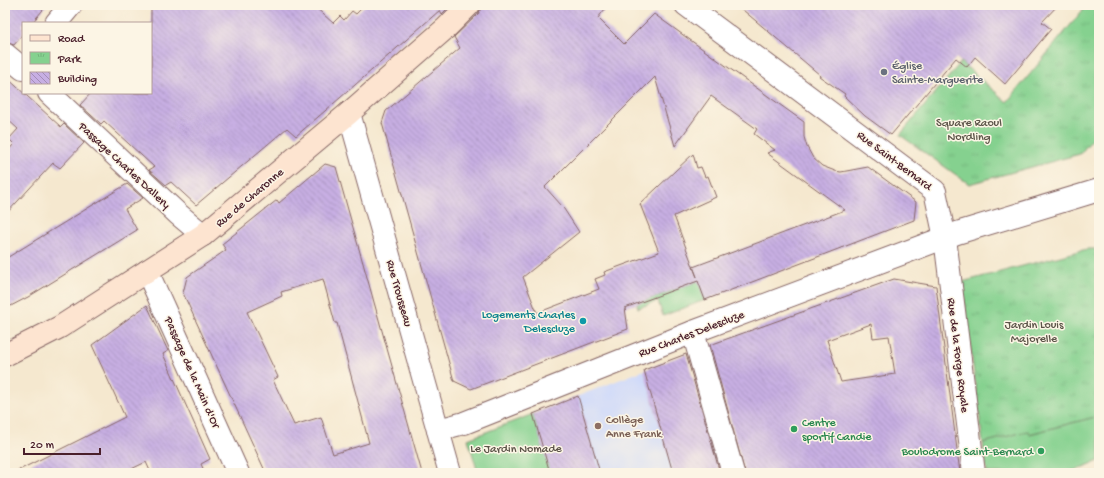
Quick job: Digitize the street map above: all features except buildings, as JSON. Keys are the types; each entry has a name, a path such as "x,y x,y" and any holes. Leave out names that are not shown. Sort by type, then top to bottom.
{"street":[{"path":"57,22 71,5"},
{"name":"Rue de Charonne","path":"5,355 60,326 203,235 349,113 446,28 469,5"},
{"name":"Rue Saint-Bernard","path":"686,5 936,191 945,238"},
{"name":"Passage Charles Dallery","path":"50,94 178,214 203,235"},
{"name":"Rue Trousseau","path":"349,113 450,473"},
{"path":"945,238 973,228 1099,190"},
{"name":"Rue Charles Delescluze","path":"438,430 464,423 693,332 945,238"},
{"name":"Rue de la Forge Royale","path":"945,238 974,473"},
{"name":"Passage de la Main d'Or","path":"147,271 238,473"},
{"path":"693,332 733,473"}],"shaded area":[{"name":"Collège Anne Frank","path":"644,370 673,473 550,473 533,414"}],"green space":[{"name":"Square Raoul Nordling","path":"1087,5 1099,5 1099,131 1080,154 969,184 900,135 961,62 1007,102"},
{"name":"Jardin Louis Majorelle","path":"1087,249 1099,249 1099,416 1029,434 1028,431 983,443 962,282"},
{"path":"698,281 705,300 663,316 658,301 638,308 637,304"},
{"name":"Le Jardin Nomade","path":"533,414 550,471 542,473 478,473 468,439"},
{"name":"Boulodrome Saint-Bernard","path":"1099,416 1099,461 1067,473 987,473 983,443 1028,431 1030,434"}],"place":[{"name":"Église Sainte-Marguerite","path":"884,72"},
{"name":"Logements Charles Delescluze","path":"583,321"},
{"name":"Collège Anne Frank","path":"598,426"},
{"name":"Centre sportif Candie","path":"794,429"},
{"name":"Boulodrome Saint-Bernard","path":"1041,451"}]}
